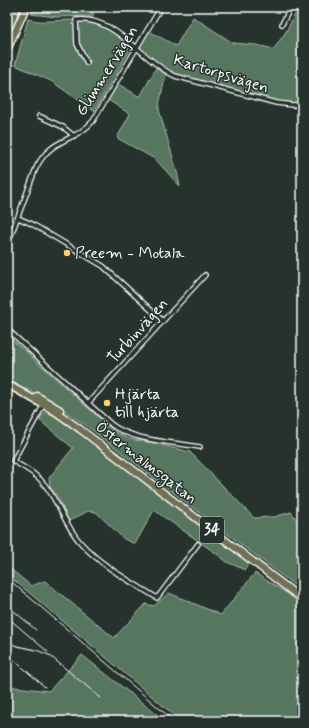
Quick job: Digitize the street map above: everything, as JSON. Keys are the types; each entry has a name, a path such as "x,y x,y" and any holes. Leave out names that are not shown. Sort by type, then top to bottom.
{"main road":[{"path":"7,50 26,7"},
{"name":"Östermalmsgatan","path":"7,383 45,403 82,426 302,595"},
{"name":"Östermalmsgatan","path":"45,403 302,600"}],"street":[{"name":"Glimmervägen","path":"7,246 36,168 42,158 54,146 84,130 93,121 135,48 161,7"},
{"path":"282,24 291,7"},
{"name":"Kartorpsvägen","path":"87,63 77,44 76,20 91,20 103,24 113,30 161,68 175,76 276,103 288,105 302,104"},
{"path":"39,116 63,127 74,136"},
{"path":"18,218 32,224 103,266 163,321"},
{"name":"Turbinvägen","path":"88,403 204,275"},
{"path":"7,328 116,428 126,434 138,437 200,447"},
{"path":"45,403 14,461 28,470 44,484 51,493 69,529 90,552 114,571 156,598 198,544"}],"green space":[{"path":"7,7 22,7 7,40"},
{"path":"36,7 81,7 94,14 92,18 88,16 56,17 31,14"},
{"path":"299,7 302,7 302,106 294,108 168,73 145,57 139,47 149,31 176,46 193,17 233,43 256,45 274,49 287,30"},
{"path":"28,19 34,21 86,21 101,25 108,29 122,39 127,45 130,50 94,111 51,81 15,65"},
{"path":"156,68 166,74 159,110 180,186 155,159 117,138 130,114 108,100 118,84 140,97"},
{"path":"7,335 115,432 129,439 154,443 190,452 254,518 274,517 291,512 302,527 302,591 84,424 48,400 7,379"},
{"path":"46,412 55,415 76,428 249,562 245,570 227,562 154,510 135,544 124,539 96,512 88,511 69,521 57,496 50,487 49,478 73,448 39,420"},
{"path":"7,566 31,586 45,581 114,638 146,604 154,606 169,593 221,615 255,573 302,603 302,721 181,721 7,574"},
{"path":"82,655 165,721 7,721 7,686 49,691"}],"railway":[{"path":"7,578 174,721"},
{"path":"7,605 36,630"},
{"path":"7,617 48,652"},
{"path":"7,642 49,655 101,698"},
{"path":"7,654 45,687"}],"place":[{"name":"Preem - Motala","path":"67,253"},
{"name":"Hjärta till hjärta","path":"107,403"}]}
